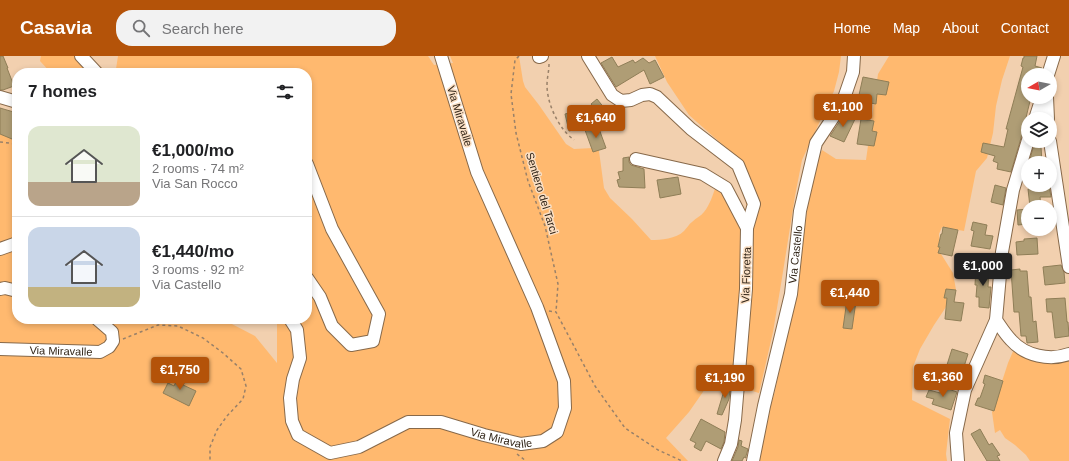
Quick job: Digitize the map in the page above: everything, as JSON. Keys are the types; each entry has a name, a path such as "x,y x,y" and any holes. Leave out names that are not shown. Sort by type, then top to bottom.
{"street":[{"path":"81,56 92,68"},
{"name":"Via Miravalle","path":"293,324 296,330 300,358 293,379 290,398 292,420 298,435 330,453 359,447 408,422 441,422 520,444 543,441 557,432 565,408 564,380 537,307 477,172 441,56"},
{"path":"588,56 612,95 620,101 631,100 642,95 650,94 657,97 691,129 738,165 754,204 747,228"},
{"name":"Via Castello","path":"753,461 764,406 791,294 800,211 816,143 842,104 853,72 854,56"},
{"path":"1050,68 1054,56"},
{"path":"0,97 12,101"},
{"path":"958,461 956,433 965,390 996,320 1002,252 1013,190 1026,148"},
{"path":"1051,148 1069,267"},
{"name":"Via Fioretta","path":"636,159 703,174 726,188 747,228 746,290 735,420 731,444 724,461"},
{"path":"312,177 332,229 379,314 373,341 351,345 332,326 320,297 312,285"},
{"path":"0,249 12,245"},
{"path":"0,289 5,288 12,290"},
{"path":"996,320 1012,341 1027,352 1050,357 1069,354"},
{"path":"103,324 112,332 113,341"},
{"name":"Via Miravalle","path":"0,349 100,352 109,347 113,341"}],"path":[{"name":"Sentiero del Tarci","path":"519,56 515,60 511,94 516,133 528,181 544,226 558,284 556,312"},
{"path":"543,58 549,72 547,92 554,114 563,129 574,140"},
{"path":"0,142 12,143"},
{"path":"537,307 556,312 595,386 625,428 658,450 682,461"},
{"path":"113,341 139,334 158,324 178,326 203,338 241,369 246,386 243,399 227,416 217,430 210,446 211,461"}],"shaded area":[{"path":"41,56 87,56 102,68 46,68 40,61"},
{"path":"118,56 428,56 434,65 453,63 450,56 519,56 525,87 566,144 574,149 593,148 599,151 604,188 610,198 651,240 664,239 681,234 706,209 716,186 748,217 741,167 724,146 689,115 667,82 655,56 841,56 834,91 802,160 773,332 759,393 712,379 689,412 666,438 688,461 0,461 0,130 12,134 12,324 232,324 255,336 277,363 277,324 312,324 312,68 116,68"},
{"path":"889,56 1010,56 1002,80 996,106 993,133 987,158 976,171 964,231 942,227 939,234 941,254 953,273 956,290 920,349 913,367 912,400 950,419 946,454 947,461 755,461 775,391 787,334 816,163 822,150 836,159 866,160 878,74"},
{"path":"1069,348 1069,461 1030,461 1026,455 1005,438 1000,430 995,433 992,412 1008,363 1014,349 1037,358"}],"building":[{"path":"0,56 3,56 12,81 12,87 0,90"},
{"path":"1024,56 1037,56 1035,66 1042,68 1023,68 1021,66"},
{"path":"612,57 618,67 633,60 635,63 643,58 649,63 655,60 664,77 650,84 644,70 616,87 601,63"},
{"path":"1021,74 1021,104 1029,104 1027,112 1021,112 1021,138 1011,172 997,169 998,163 993,161 995,156 981,152 983,143 1004,147 1008,129 1006,129"},
{"path":"863,77 889,82 886,95 877,94 876,104 861,100 862,95 859,95"},
{"path":"597,99 605,109 599,113 591,104"},
{"path":"0,108 12,112 12,139 0,134"},
{"path":"581,110 585,127 569,131 565,114"},
{"path":"846,112 855,119 844,142 830,136"},
{"path":"861,119 874,121 872,131 877,132 874,146 857,144"},
{"path":"598,126 606,148 593,152 585,130"},
{"path":"1033,148 1041,148 1042,156 1031,156"},
{"path":"629,157 629,162 631,165 644,169 645,188 619,187 617,180 620,179 618,172 623,171 623,158"},
{"path":"678,177 681,194 660,198 657,180"},
{"path":"995,185 1006,188 1003,205 991,202"},
{"path":"1028,192 1050,192 1051,197 1040,197 1040,200 1029,200"},
{"path":"1017,210 1021,210 1021,225 1018,225"},
{"path":"973,222 987,225 985,235 993,236 990,249 971,246 974,231 971,230"},
{"path":"943,227 958,230 952,256 938,253"},
{"path":"1037,238 1038,254 1017,255 1016,242 1024,241 1024,239"},
{"path":"1061,265 1064,272 1065,283 1045,285 1043,267"},
{"path":"976,267 989,268 988,287 991,287 989,308 979,307 979,297 976,297 977,285 975,285"},
{"path":"1020,269 1020,271 1027,271 1029,297 1031,297 1033,322 1036,321 1038,342 1027,343 1026,336 1021,336 1019,312 1014,312 1011,270"},
{"path":"946,289 956,290 954,302 964,303 961,321 945,319 947,298 944,298"},
{"path":"1065,298 1069,336 1055,338 1052,312 1047,312 1046,299"},
{"path":"847,300 856,301 852,329 843,328"},
{"path":"952,349 968,354 962,373 946,368"},
{"path":"180,374 187,378 183,385 196,391 189,406 163,393 168,383 174,386"},
{"path":"985,375 1003,381 994,411 975,405 978,398 980,398 985,384 983,383"},
{"path":"731,381 729,399 722,415 717,414 726,384"},
{"path":"942,387 957,392 951,410 932,404 934,399 926,397 929,390 940,393"},
{"path":"701,419 725,432 724,442 721,449 706,441 701,451 694,447 696,443 690,440"},
{"path":"980,429 989,445 992,443 1000,455 997,456 1000,461 987,461 971,434"},
{"path":"739,440 742,441 741,446 748,449 746,458 744,457 742,461 732,461 738,447"}]}
